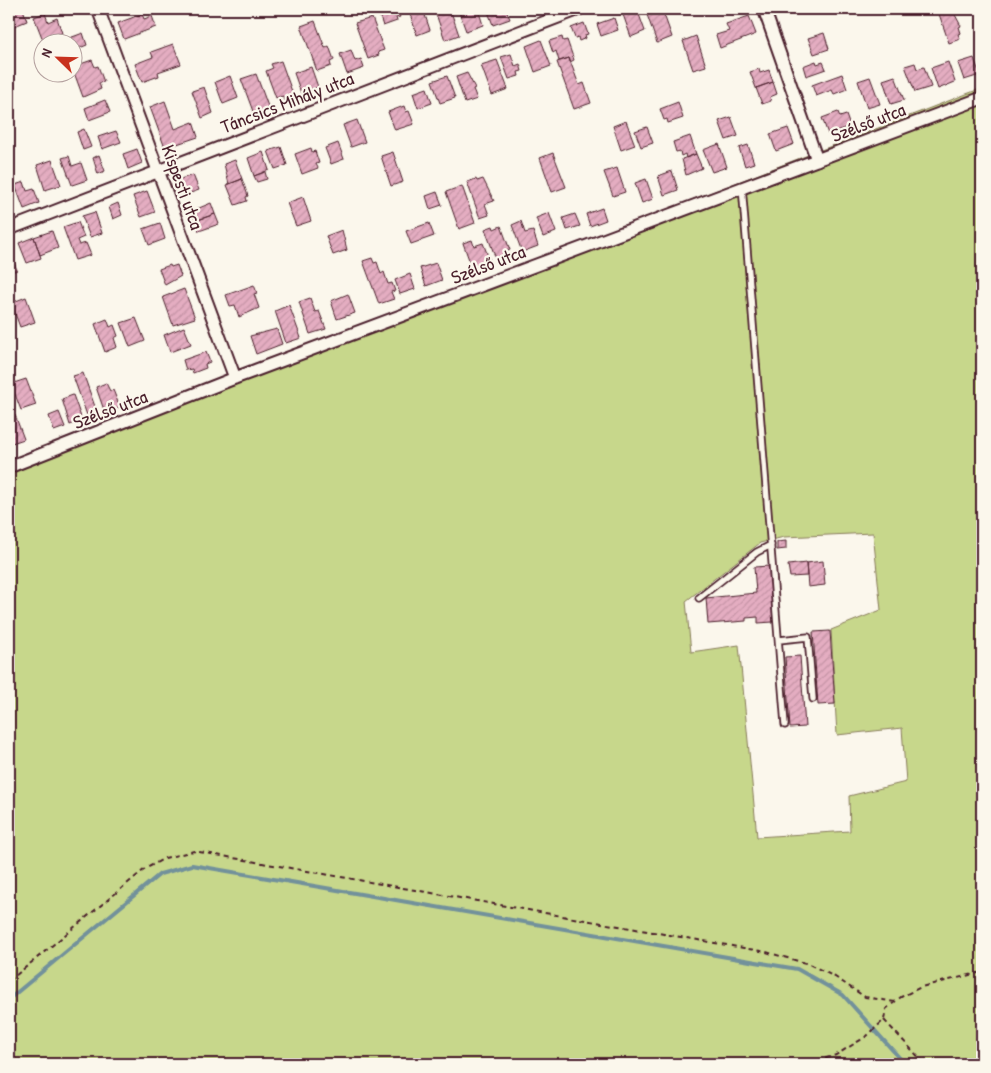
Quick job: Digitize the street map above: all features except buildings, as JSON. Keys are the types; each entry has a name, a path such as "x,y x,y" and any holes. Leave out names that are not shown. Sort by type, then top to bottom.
{"street":[{"name":"Kispesti utca","path":"98,9 235,378"},
{"name":"Táncsics Mihály utca","path":"9,229 579,9"},
{"path":"764,9 817,160"},
{"name":"Szélső utca","path":"9,467 235,378 742,186 982,98"}],"lane":[{"path":"742,186 786,725"},
{"path":"698,598 757,552 771,545"},
{"path":"779,640 808,637 813,699"}],"path":[{"path":"9,981 145,869 165,858 194,851 766,952 809,964 835,977 865,997 895,1002"},
{"path":"808,1064 836,1055 867,1036 884,1020 886,1009 921,987 982,972"},
{"path":"884,1020 925,1064"}],"green space":[{"path":"982,88 982,1064 9,1064 9,463","holes":["873,533 881,610 831,630 837,735 902,728 906,782 849,796 850,831 757,837 739,645 691,652 686,601 760,543 784,537"]}],"waterway":[{"path":"9,999 160,874 192,865 797,969 843,995 905,1064"}]}
